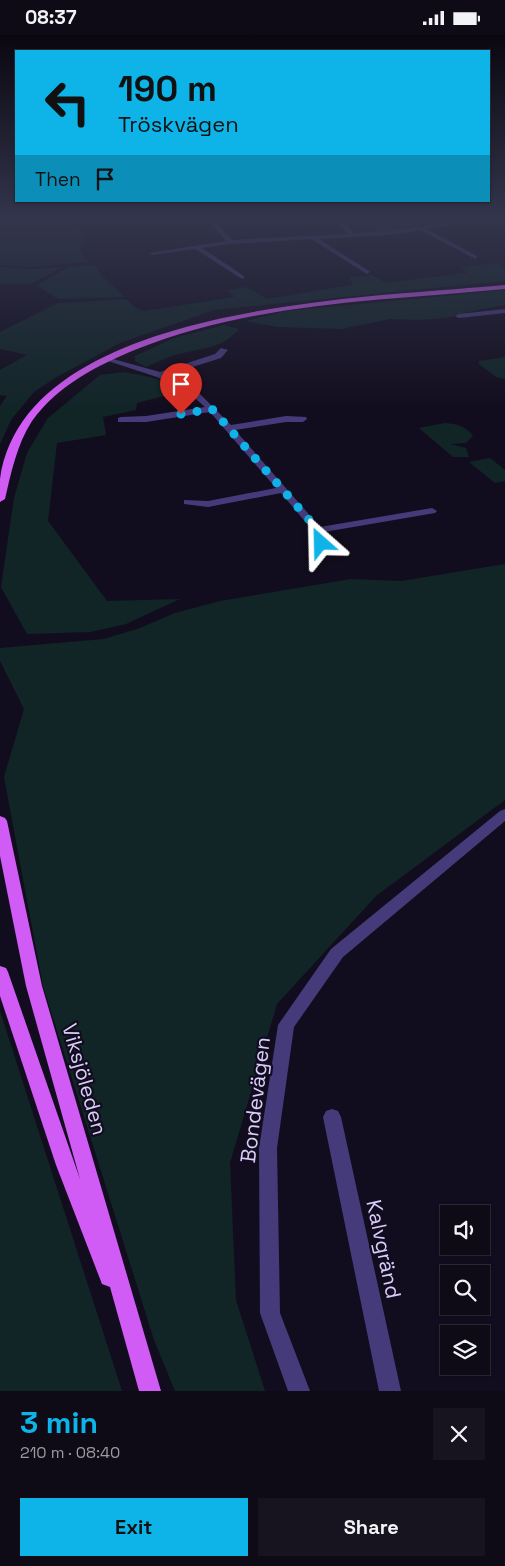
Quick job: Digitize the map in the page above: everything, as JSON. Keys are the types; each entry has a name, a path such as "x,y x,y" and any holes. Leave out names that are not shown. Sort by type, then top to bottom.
{"main road":[{"path":"0,499 10,460 28,421 49,398 71,379 106,359 168,334 227,319 281,309 505,287"},
{"name":"Viksjöleden","path":"0,821 34,986 150,1391"},
{"name":"Viksjöleden","path":"0,972 65,1165 136,1346"}],"street":[{"path":"459,316 505,311"},
{"path":"160,375 218,356 224,349"},
{"path":"106,359 160,375 192,390 212,409 318,530 321,543"},
{"path":"121,420 146,419 212,409"},
{"path":"228,428 286,419 302,419"},
{"path":"187,502 208,504 282,490"},
{"path":"318,530 432,511"},
{"name":"Bondevägen","path":"299,1391 270,1313 268,1149 286,1025 337,953 505,814"},
{"name":"Kalvgränd","path":"332,1117 390,1391"}],"green space":[{"path":"0,282 34,282 31,284 0,284"},
{"path":"42,282 109,282 125,297 58,299 39,287 39,284"},
{"path":"352,282 492,282 214,310 120,343 55,378 34,392 11,420 0,444 0,406 7,396 0,395 0,370 27,355 0,349 0,332 58,303 126,299 136,308 144,311 234,297 227,290 247,287 267,299 353,285"},
{"path":"505,290 505,305 446,318 390,319 342,329 277,327 245,321 287,311"},
{"path":"224,325 239,329 218,345 175,355 146,367 135,361 135,356 174,338"},
{"path":"505,357 505,379 496,377 479,364 479,361"},
{"path":"124,372 161,381 174,387 179,392 137,403 136,410 103,417 106,435 57,443 48,521 107,601 180,599 126,624 90,632 27,634 1,587 14,498 27,453 48,418 100,375"},
{"path":"445,423 461,426 473,436 466,443 450,444 466,448 469,457 453,457 419,428"},
{"path":"490,458 505,470 505,481 495,483 469,462"},
{"path":"505,564 505,800 376,896 277,1004 230,1163 236,1300 265,1391 175,1391 154,1340 43,986 4,777 24,709 0,661 0,648 104,639 140,628 175,613 220,601 351,579 401,581"},
{"path":"0,1011 122,1391 0,1391"}],"route":[{"path":"181,414 212,409 318,530 321,543"}]}
